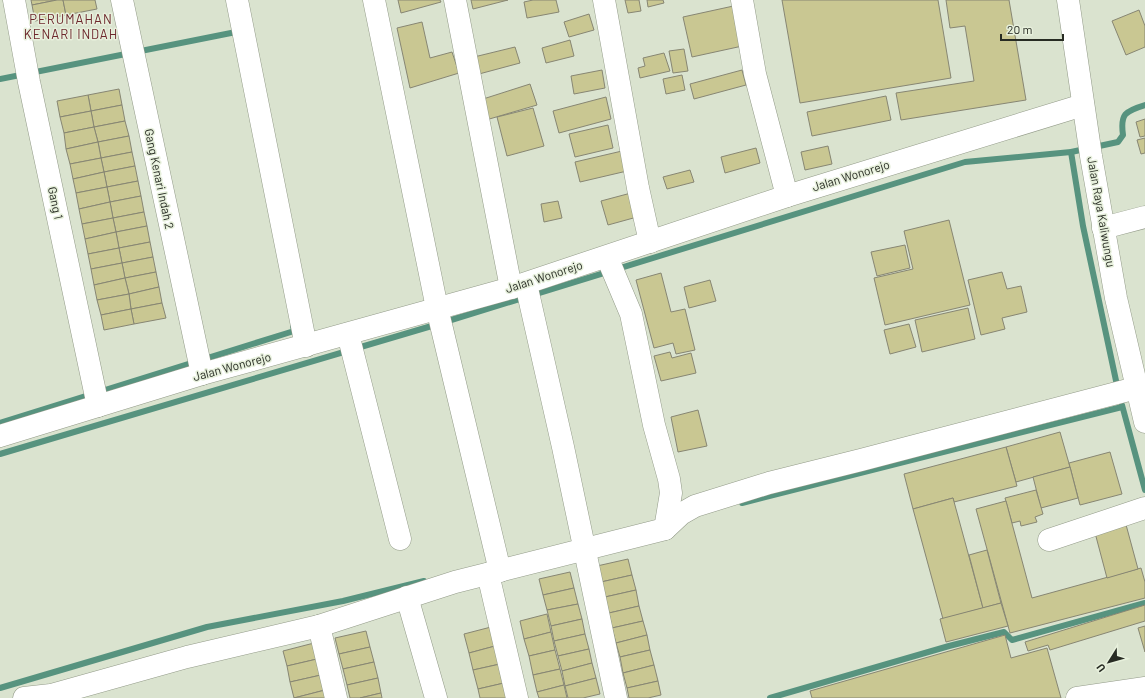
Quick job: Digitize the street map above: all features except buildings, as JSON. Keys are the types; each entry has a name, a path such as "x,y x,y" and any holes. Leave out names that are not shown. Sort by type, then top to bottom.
{"street":[{"name":"Gang 1","path":"14,0 27,72 96,398"},
{"name":"Gang Kenari Indah 2","path":"122,0 200,366"},
{"path":"237,0 306,346"},
{"path":"374,0 440,319 496,569 516,698"},
{"path":"455,0 585,547 616,698"},
{"path":"604,0 638,188 650,242"},
{"path":"742,0 755,74 787,196"},
{"name":"Jalan Raya Kaliwungu","path":"1073,2 1083,105 1103,228 1131,390 1145,422"},
{"name":"Jalan Wonorejo","path":"0,436 96,398 200,366 306,346 351,345 440,319 610,264 650,242 787,196 1083,105"},
{"path":"1103,228 1145,217"},
{"path":"610,264 622,289 631,314 654,425 669,480 671,493 670,523"},
{"path":"351,345 400,539"},
{"path":"24,698 52,696 187,657 318,626 407,596 496,569 585,547 670,523 695,506 769,483 1131,390"},
{"path":"1049,540 1140,509"},
{"path":"407,596 436,698"},
{"path":"318,626 336,698"},
{"path":"1077,698 1145,688"}],"waterway":[{"path":"0,79 236,32 237,36"},
{"path":"0,454 435,325 965,162 1071,152 1118,142 1123,135 1122,122 1125,114 1133,109 1145,105"},
{"path":"1071,152 1083,226 1118,390"},
{"path":"0,423 294,331 293,326"},
{"path":"1122,405 1145,490"},
{"path":"742,503 1122,407"},
{"path":"0,688 207,627 343,601 424,581"},
{"path":"770,698 949,646 1004,632 1012,640 1145,603"}],"district":[{"name":"PERUMAHAN KENARI INDAH","path":"71,26"}]}
